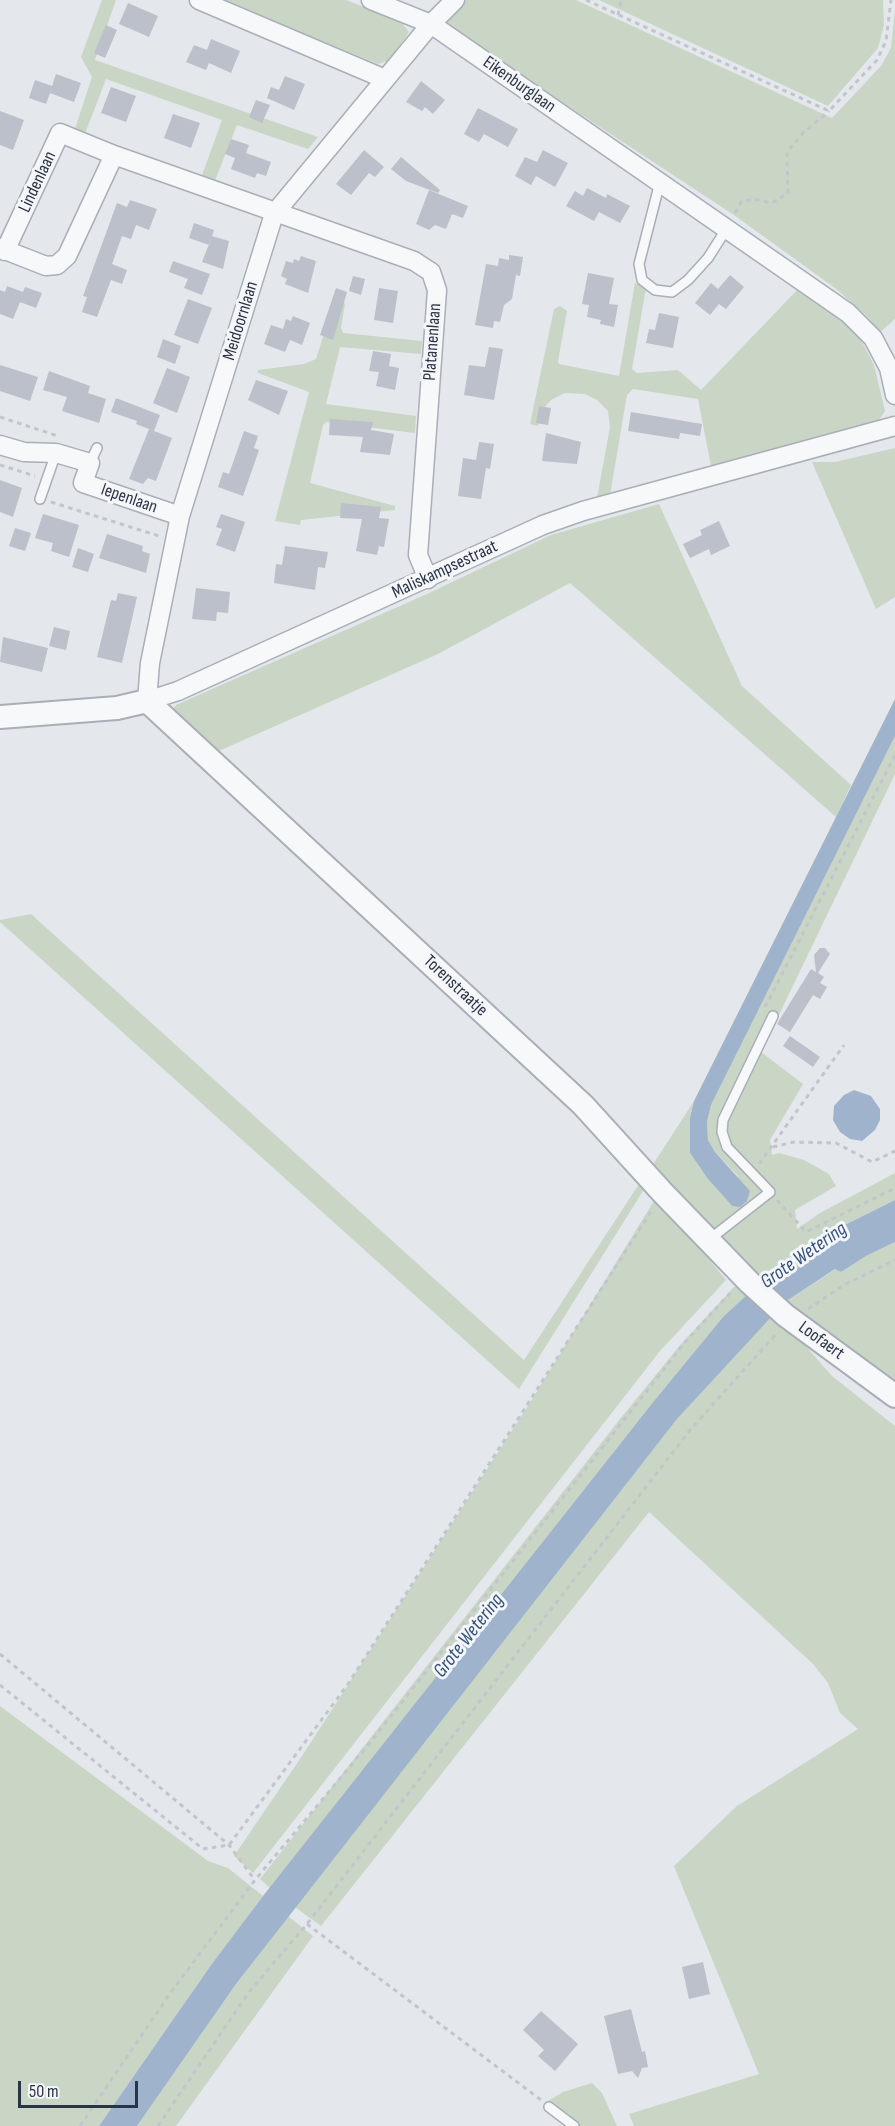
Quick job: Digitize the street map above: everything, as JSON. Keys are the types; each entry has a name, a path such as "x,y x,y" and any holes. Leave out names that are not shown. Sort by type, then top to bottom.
{"street":[{"path":"199,0 385,79"},
{"name":"Eikenburglaan","path":"371,0 430,24 848,312 873,338 890,368 895,395"},
{"name":"Meidoornlaan","path":"147,701 150,663 180,516 274,214 430,24 455,0"},
{"name":"Lindenlaan","path":"114,155 67,256 57,265 46,266 3,249 60,133 274,214"},
{"name":"Platanenlaan","path":"274,214 414,261 431,272 437,290 418,555 428,579"},
{"name":"Maliskampsestraat","path":"0,717 117,708 178,691 428,579 487,549 583,511 895,426"},
{"name":"Iepenlaan","path":"0,445 24,452 60,445 93,456 83,483 180,516"},
{"name":"Torenstraatje","path":"147,701 583,1105 747,1281"},
{"name":"Loofaert","path":"747,1281 788,1317 895,1396"}],"lane":[{"path":"660,182 639,264 642,280 655,290 672,292 688,280 708,258 727,228"},
{"path":"40,499 60,445"},
{"path":"708,1240 770,1192 751,1175 727,1147 722,1132 723,1120 773,1016"},
{"path":"549,2107 574,2126"}],"path":[{"path":"586,0 829,111"},
{"path":"618,15 621,0"},
{"path":"727,228 741,202 753,199 771,203 788,193 787,152 803,133 829,111 877,60 886,41 891,0"},
{"path":"0,417 60,445"},
{"path":"0,465 47,480"},
{"path":"40,499 175,540"},
{"path":"761,1014 895,755"},
{"path":"751,1175 843,1045"},
{"path":"771,1147 794,1142 836,1143 872,1162 895,1151"},
{"path":"770,1192 806,1232 895,1188"},
{"path":"0,1685 203,1849 229,1845 348,1684 663,1193"},
{"path":"158,2126 249,1992 307,1924 691,1429 788,1317 844,1285 895,1260"},
{"path":"80,2126 171,1992 255,1880 373,1740 686,1341 747,1281"},
{"path":"0,1654 229,1845 255,1880"},
{"path":"307,1924 549,2107"}],"green space":[{"path":"102,0 116,0 95,60 318,137 308,149 237,125 214,183 201,178 222,120 106,79 83,139 73,135 92,77 81,57"},
{"path":"221,0 346,0 400,21 409,32 390,60 378,64"},
{"path":"462,0 576,0 832,118 881,66 891,48 895,10 895,319 880,332 866,315 835,288 734,215 440,22"},
{"path":"599,0 883,0 884,25 878,48 828,106"},
{"path":"635,283 646,288 632,369 637,373 678,370 701,390 802,285 843,319 859,336 874,365 885,411 879,420 711,466 698,399 633,389 627,395 610,495 597,498 610,427 608,411 597,400 585,394 565,393 551,400 544,408 538,426 530,424 554,309 560,306 567,311 559,364 619,376"},
{"path":"339,298 345,304 341,328 343,333 422,341 421,354 340,347 326,404 416,416 415,433 326,422 323,425 310,483 395,506 395,510 301,520 300,525 275,521 309,392 258,373 258,370 304,364 316,359 334,302"},
{"path":"895,448 895,597 876,609 812,462 835,462"},
{"path":"659,504 742,686 851,785 836,817 570,583 438,654 212,754 170,713 176,705 427,594 551,535"},
{"path":"895,736 895,774 761,1052 803,1084 770,1140 772,1155 779,1153 804,1160 829,1174 836,1186 795,1210 797,1229 820,1213 895,1173 895,1200 825,1236 794,1256 795,1258 759,1284 650,1169 694,1101 690,1118 690,1153 708,1179 732,1206 738,1176 715,1152 708,1140 707,1122 711,1105"},
{"path":"31,914 524,1360 643,1178 648,1183 519,1389 0,922 0,920"},
{"path":"657,1196 726,1280 660,1351 253,1873 234,1856 304,1753 531,1401"},
{"path":"895,1242 895,1390 785,1302 836,1269 841,1272 866,1256"},
{"path":"736,1285 748,1296 723,1317 654,1401 270,1888 260,1879 620,1419 681,1344"},
{"path":"771,1315 796,1335 832,1376 895,1426 895,2126 634,2126 629,2114 759,2074 674,1866 737,1806 858,1729 840,1713 828,1683 813,1664 649,1512 321,1926 295,1907 677,1419"},
{"path":"0,1706 208,1861 228,1868 263,1896 211,1965 99,2126 0,2126"},
{"path":"288,1916 313,1936 176,2126 137,2126 236,1984"},
{"path":"592,2083 602,2093 617,2126 575,2126 545,2103 563,2092"}],"water":[{"path":"895,699 895,736 711,1105 707,1122 708,1140 715,1152 750,1191 747,1201 740,1207 732,1206 708,1179 690,1153 690,1118 694,1101"},
{"path":"854,1090 871,1096 880,1109 880,1120 875,1130 862,1141 850,1139 840,1132 833,1120 834,1106 844,1095"},
{"name":"Grote Wetering","path":"895,1200 895,1242 866,1256 841,1272 835,1269 785,1302 677,1419 236,1984 137,2126 99,2126 211,1965 263,1896 723,1317 759,1284 795,1258 793,1256 825,1235"}],"building":[{"path":"128,3 158,16 149,37 119,24"},
{"path":"106,25 117,30 105,58 94,53"},
{"path":"211,39 240,51 231,73 209,63 206,70 186,62 194,45 207,50"},
{"path":"56,74 81,83 74,102 50,93 46,104 29,98 35,80 52,86"},
{"path":"285,76 305,84 294,110 267,98 271,87 279,90"},
{"path":"421,81 445,100 433,114 425,107 422,111 406,102"},
{"path":"111,87 136,96 126,122 101,113"},
{"path":"256,100 270,105 262,123 249,117"},
{"path":"478,108 518,129 508,147 484,134 479,142 464,134"},
{"path":"0,111 24,120 13,150 0,145"},
{"path":"173,114 200,123 191,148 164,138"},
{"path":"231,139 249,145 246,153 271,162 266,176 257,173 255,178 231,169 235,158 225,154"},
{"path":"364,150 384,167 375,177 369,173 351,195 336,184"},
{"path":"543,150 568,163 555,187 536,176 531,185 515,176 525,157 537,162"},
{"path":"401,157 440,190 438,193 406,181 391,169"},
{"path":"587,188 606,198 607,194 630,206 620,223 599,212 594,221 566,206 575,191 583,196"},
{"path":"429,190 468,206 463,218 452,214 446,229 435,225 429,230 416,224"},
{"path":"130,200 157,209 149,230 136,225 131,239 122,236 112,264 127,270 122,284 111,280 97,317 82,312 87,297 83,296 117,203 127,207"},
{"path":"194,223 214,230 212,236 229,241 223,269 202,262 209,245 189,238"},
{"path":"509,255 523,257 520,276 516,275 512,299 504,305 500,322 494,321 493,328 475,325 486,264 498,266 499,258 509,260"},
{"path":"301,256 316,261 308,293 285,284 287,279 281,276 286,261 293,263 294,259 299,261"},
{"path":"173,261 210,274 202,295 184,288 188,279 169,272"},
{"path":"588,273 614,278 609,304 618,305 614,327 600,324 601,320 587,317 589,305 582,304"},
{"path":"730,275 744,287 726,309 719,304 710,315 695,303 711,283 718,289"},
{"path":"353,276 365,279 361,295 349,291"},
{"path":"7,286 23,292 25,287 42,293 36,308 20,302 13,319 0,314 0,290 5,292"},
{"path":"336,288 347,292 333,340 320,335"},
{"path":"379,288 398,291 393,323 374,320"},
{"path":"188,299 212,308 198,344 174,335"},
{"path":"659,313 679,317 673,348 646,343 649,329 655,330"},
{"path":"293,316 310,323 302,345 290,340 285,352 264,344 271,325 283,329 286,319 291,321"},
{"path":"163,339 181,346 175,364 157,357"},
{"path":"489,347 503,349 494,400 464,395 469,365 485,367"},
{"path":"373,351 391,354 389,366 399,368 395,390 376,386 379,372 369,371"},
{"path":"0,365 38,377 30,401 0,391"},
{"path":"167,368 190,377 177,413 153,403"},
{"path":"49,371 90,386 88,393 106,399 99,423 62,411 67,397 43,390"},
{"path":"256,380 288,391 279,415 248,400"},
{"path":"116,398 160,415 154,431 136,424 137,421 111,412"},
{"path":"539,406 551,408 548,425 536,423"},
{"path":"631,412 702,424 700,436 680,433 679,439 628,431"},
{"path":"330,419 373,422 371,430 394,434 390,455 360,452 363,437 329,435"},
{"path":"149,429 172,438 156,481 148,478 143,484 129,479"},
{"path":"244,431 258,436 254,448 259,450 243,496 218,487 223,472 229,474"},
{"path":"546,433 581,442 577,464 542,461"},
{"path":"479,442 494,444 490,469 486,468 481,499 458,496 463,458 476,460"},
{"path":"0,480 22,488 13,517 0,512"},
{"path":"341,503 381,507 379,518 389,519 384,547 379,546 377,555 356,551 362,519 340,518"},
{"path":"43,514 79,525 69,557 51,551 53,543 35,538"},
{"path":"221,514 245,522 235,552 216,545 222,529 216,527"},
{"path":"719,521 730,546 711,555 709,549 690,558 683,544 702,535 700,530"},
{"path":"15,528 31,533 25,551 9,546"},
{"path":"107,534 143,546 142,551 150,554 146,573 99,558"},
{"path":"285,546 328,552 325,568 318,567 315,590 274,583 276,564 282,565"},
{"path":"78,548 94,554 88,572 72,567"},
{"path":"196,588 230,592 228,613 217,612 216,621 192,619"},
{"path":"118,593 137,597 122,663 97,657 111,600 116,601"},
{"path":"54,627 70,631 66,650 49,646"},
{"path":"3,637 48,648 42,672 0,662"},
{"path":"820,948 825,948 830,954 818,973 824,977 820,983 827,987 820,999 813,995 790,1032 777,1024 811,969 816,972 814,955"},
{"path":"790,1036 820,1057 813,1067 783,1046"},
{"path":"703,1962 710,1994 689,1999 682,1967"},
{"path":"631,2009 648,2067 642,2068 638,2078 632,2071 618,2074 604,2016"},
{"path":"541,2011 578,2044 555,2071 538,2056 544,2050 523,2030"}]}
